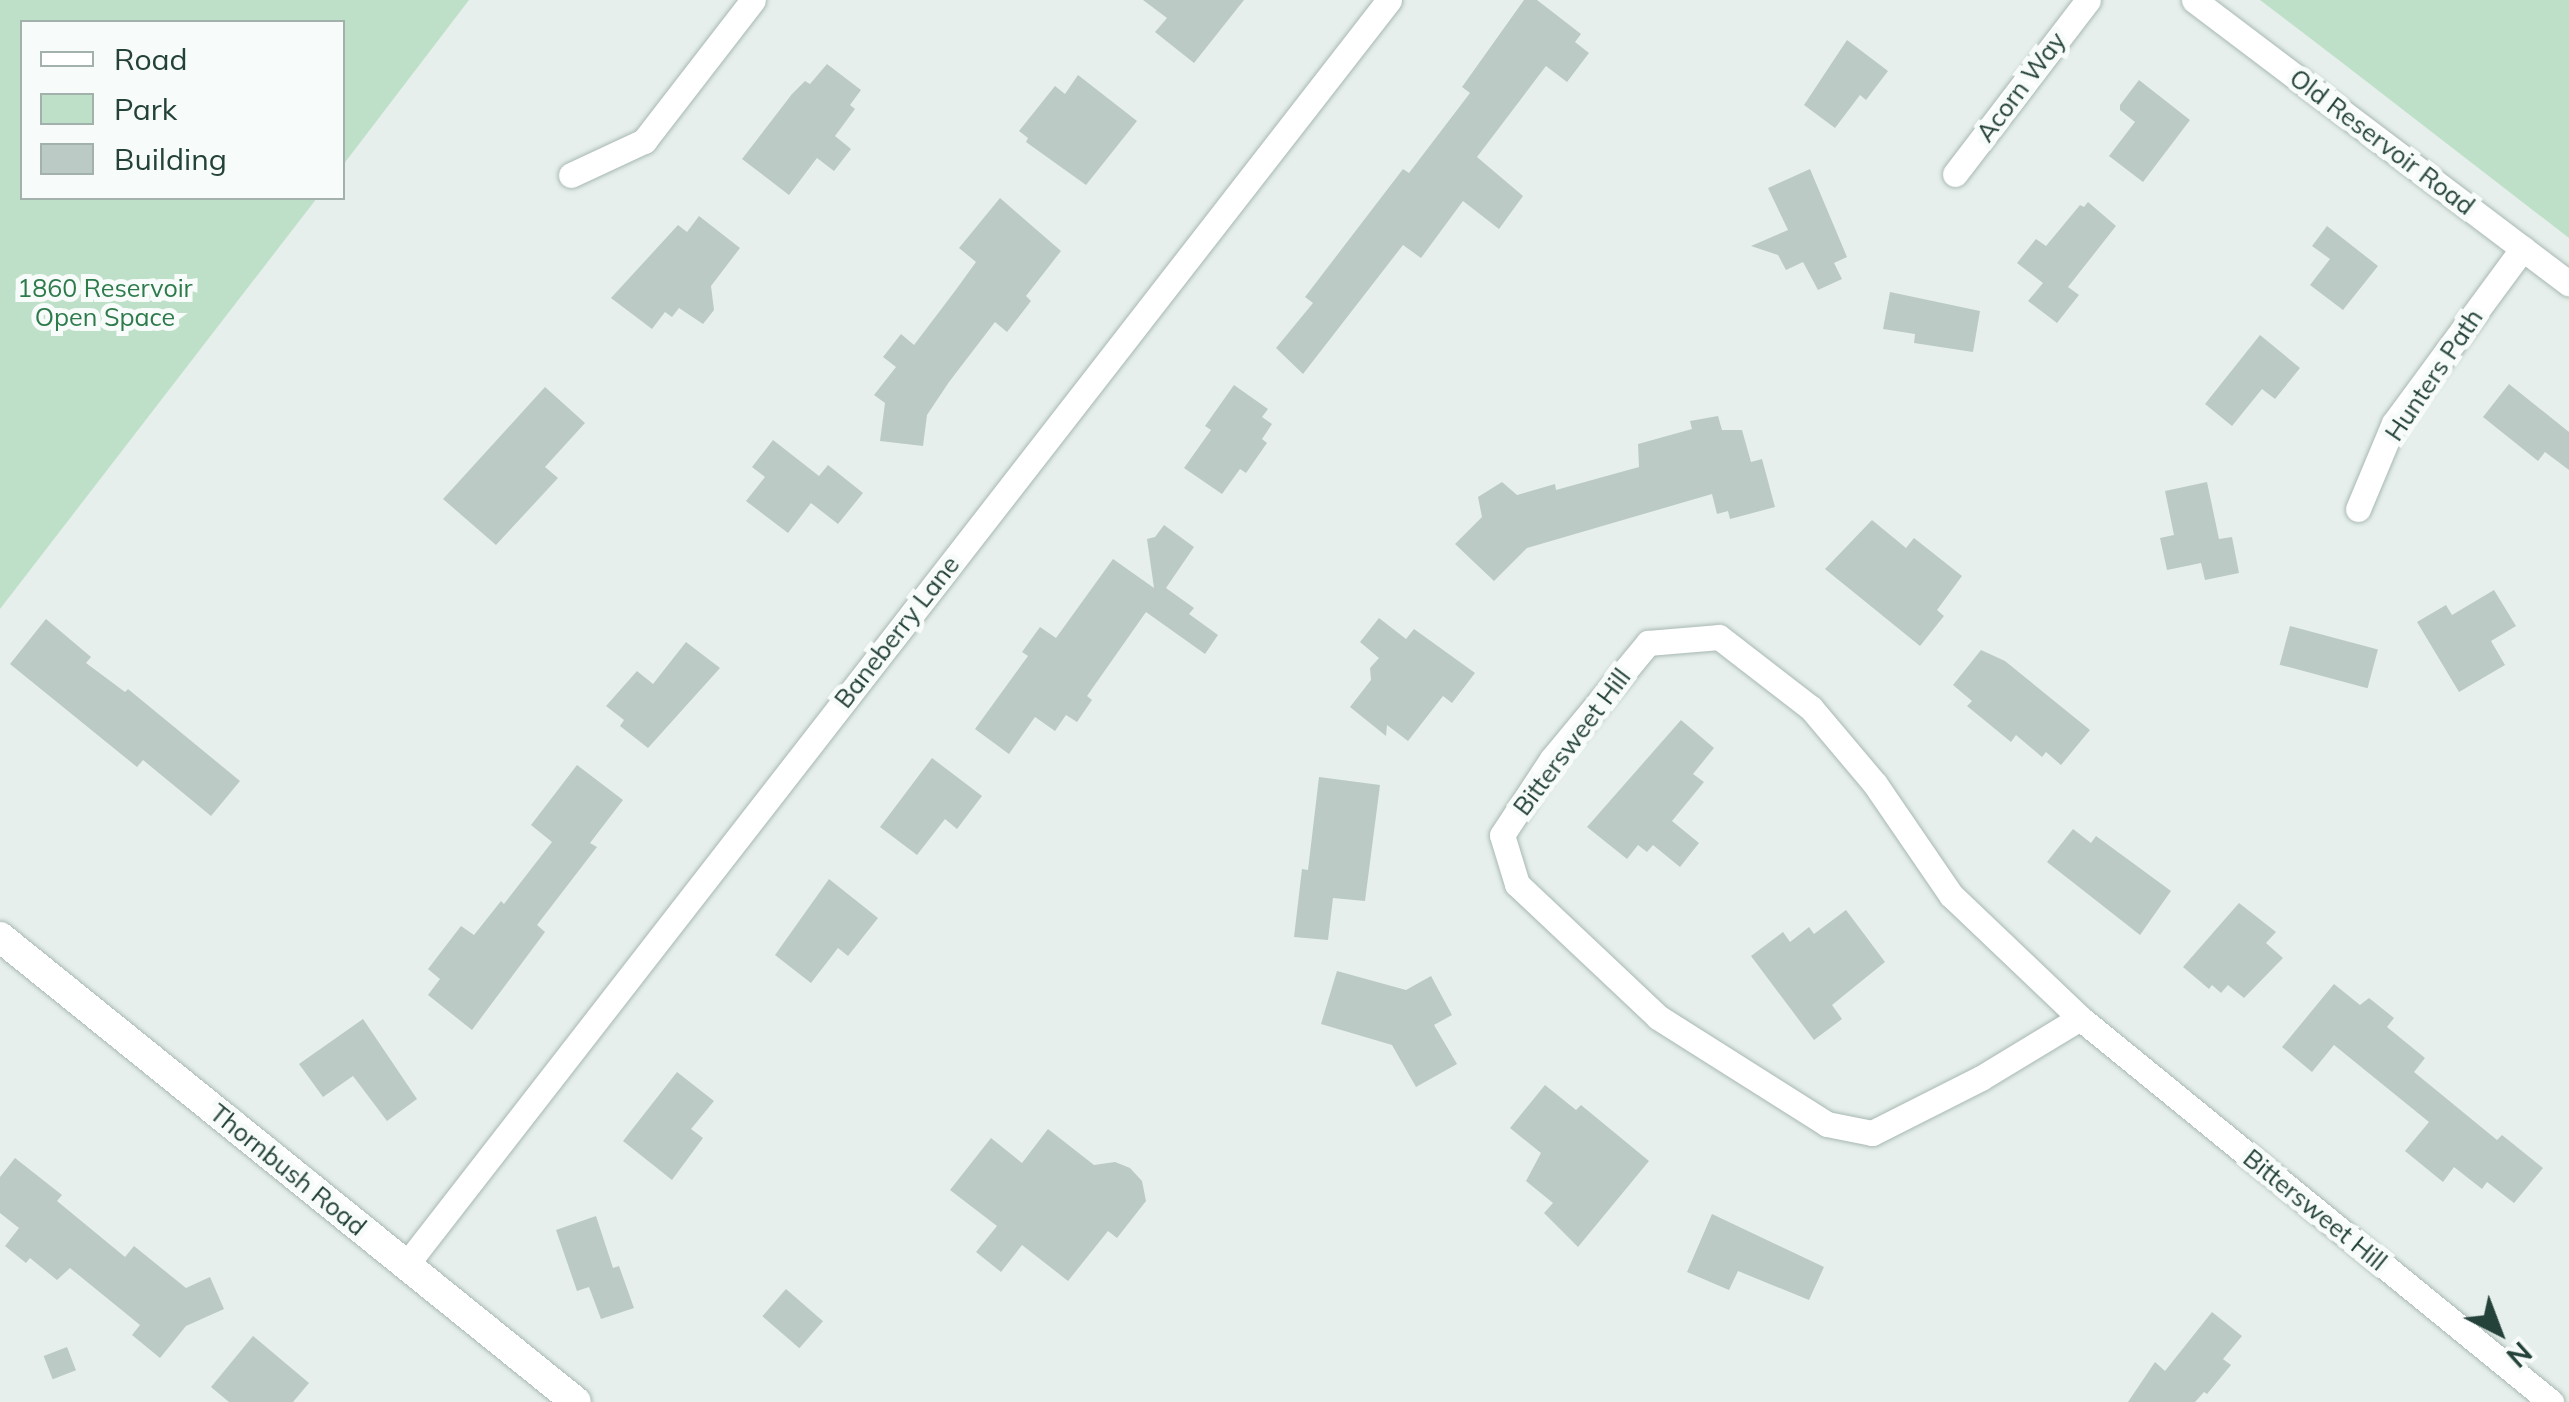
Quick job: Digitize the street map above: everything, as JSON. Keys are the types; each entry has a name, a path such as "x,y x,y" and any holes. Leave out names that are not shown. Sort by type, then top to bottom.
{"main road":[{"name":"Thornbush Road","path":"0,937 576,1402"}],"street":[{"path":"571,175 644,141 754,0"},
{"name":"Baneberry Lane","path":"406,1264 1389,0"},
{"name":"Acorn Way","path":"1955,174 2088,0"},
{"name":"Old Reservoir Road","path":"2194,0 2569,284"},
{"name":"Hunters Path","path":"2358,508 2394,423 2523,248"},
{"name":"Bittersweet Hill","path":"2080,1018 1981,1078 1872,1133 1827,1124 1658,1017 1517,884 1502,836 1552,760 1648,642 1719,637 1811,708 1875,784 1950,895 2080,1018 2551,1402"}],"green space":[{"name":"1860 Reservoir Open Space","path":"0,0 469,0 345,162 345,20 20,20 20,200 315,200 0,609"},
{"path":"2260,0 2569,0 2569,238 2340,61"}],"building":[{"path":"1143,0 1244,0 1194,63 1155,32 1167,18"},
{"path":"1524,0 1537,0 1581,34 1575,42 1589,53 1567,82 1546,66 1477,157 1523,196 1499,229 1463,201 1421,258 1403,245 1303,374 1276,348 1313,303 1305,297 1403,169 1409,173 1470,93 1462,87"},
{"path":"1847,40 1888,71 1866,100 1860,95 1835,128 1804,105"},
{"path":"827,64 861,90 850,105 855,109 835,136 851,149 834,171 817,158 789,195 742,159 792,94 805,81 810,84"},
{"path":"1078,75 1137,121 1086,185 1026,142 1028,138 1019,131 1055,86 1065,94"},
{"path":"2139,80 2190,120 2143,182 2109,156 2135,122 2120,110 2120,105"},
{"path":"1810,169 1847,257 1834,263 1842,279 1818,290 1803,262 1786,270 1778,255 1751,246 1788,230 1768,188"},
{"path":"1000,198 1061,251 1026,296 1031,301 1007,332 995,322 949,382 927,415 923,446 880,441 885,403 874,395 896,367 883,357 901,334 914,345 955,291 976,262 959,248"},
{"path":"2088,202 2116,226 2068,287 2079,295 2057,323 2028,301 2043,283 2017,263 2036,239 2046,246 2080,205 2084,207"},
{"path":"699,216 740,248 711,286 714,310 703,324 679,308 672,317 665,312 652,329 611,298 678,225 687,232"},
{"path":"2327,226 2378,266 2343,310 2310,285 2330,259 2312,246"},
{"path":"1890,292 1980,311 1973,352 1914,343 1915,334 1883,329"},
{"path":"2260,335 2300,368 2275,399 2262,389 2232,426 2205,404"},
{"path":"2509,384 2569,432 2569,470 2545,452 2538,461 2483,417"},
{"path":"1234,385 1268,409 1262,417 1272,424 1262,439 1267,443 1246,473 1240,469 1222,494 1184,468 1211,430 1205,426"},
{"path":"545,387 585,423 545,467 558,478 496,545 443,499"},
{"path":"1718,416 1722,430 1742,430 1751,462 1762,459 1775,507 1730,519 1728,511 1717,514 1712,494 1527,548 1494,581 1455,544 1482,517 1478,497 1502,482 1517,495 1555,484 1556,490 1639,467 1638,444 1692,429 1690,421"},
{"path":"773,440 819,476 828,465 863,493 838,524 811,503 788,533 746,501 765,477 752,467"},
{"path":"2207,482 2219,539 2232,537 2239,573 2205,580 2201,563 2167,570 2160,538 2174,535 2165,491"},
{"path":"1872,520 1906,548 1914,538 1962,576 1937,610 1944,616 1920,646 1825,569"},
{"path":"1164,525 1194,547 1166,588 1194,608 1189,614 1218,635 1205,654 1146,612 1087,696 1092,700 1077,722 1066,715 1055,731 1035,717 1009,754 975,729 1028,656 1022,652 1040,627 1056,638 1113,559 1154,588 1147,539 1155,537"},
{"path":"2494,590 2516,626 2491,641 2505,665 2459,692 2417,622 2446,605 2452,615"},
{"path":"1379,618 1406,639 1414,629 1475,673 1452,703 1443,696 1408,741 1387,725 1386,736 1350,707 1371,680 1370,668 1379,658 1360,642"},
{"path":"46,619 91,657 86,663 125,692 128,689 240,781 211,816 143,760 137,767 10,664"},
{"path":"2290,626 2378,650 2368,688 2280,665"},
{"path":"686,642 720,668 648,748 620,726 624,720 606,706 637,671 653,684"},
{"path":"1981,650 2005,661 2090,730 2061,765 2046,752 2042,757 2016,735 2011,742 1967,706 1972,701 1953,685"},
{"path":"1681,720 1714,748 1693,774 1704,782 1672,821 1699,843 1680,867 1653,845 1647,852 1638,845 1627,859 1587,827"},
{"path":"932,758 982,796 957,829 945,819 917,855 880,827"},
{"path":"577,765 623,800 590,843 597,847 537,925 545,932 472,1030 428,995 440,979 428,969 461,926 474,935 501,901 504,904 552,842 531,825"},
{"path":"1319,777 1380,785 1365,901 1333,898 1328,940 1294,937 1302,869 1308,870"},
{"path":"2073,829 2091,843 2096,836 2171,891 2140,935 2047,862"},
{"path":"829,879 878,918 848,956 838,948 811,983 775,955"},
{"path":"2239,903 2276,932 2266,943 2283,958 2244,998 2228,985 2221,993 2212,985 2209,989 2183,967"},
{"path":"1846,910 1885,962 1832,1005 1842,1019 1814,1040 1751,956 1783,932 1790,942 1809,927 1814,934"},
{"path":"1337,971 1406,990 1431,976 1452,1015 1434,1025 1457,1064 1416,1087 1392,1045 1321,1024"},
{"path":"2334,984 2360,1005 2369,998 2394,1018 2387,1027 2425,1058 2414,1072 2497,1140 2502,1135 2543,1168 2514,1203 2487,1182 2482,1189 2454,1167 2443,1182 2405,1151 2429,1122 2334,1045 2312,1072 2282,1047"},
{"path":"363,1019 417,1099 387,1121 353,1076 323,1097 299,1064"},
{"path":"677,1072 714,1101 691,1129 703,1138 672,1180 623,1141"},
{"path":"1545,1085 1576,1110 1581,1105 1649,1161 1578,1247 1544,1213 1553,1203 1526,1181 1541,1153 1510,1128"},
{"path":"1048,1129 1094,1165 1115,1162 1130,1168 1142,1181 1146,1201 1117,1238 1108,1231 1068,1281 1022,1245 1001,1272 976,1252 997,1226 950,1190 991,1138 1022,1163"},
{"path":"15,1158 62,1195 57,1201 125,1257 134,1246 186,1288 210,1277 224,1309 186,1326 160,1358 132,1335 140,1325 70,1268 57,1280 30,1258 26,1263 5,1246 19,1228 0,1213 0,1177"},
{"path":"1712,1214 1824,1267 1809,1300 1738,1271 1729,1290 1687,1272"},
{"path":"596,1216 613,1268 619,1266 634,1308 601,1319 589,1287 577,1291 556,1230"},
{"path":"786,1289 823,1321 799,1348 762,1316"},
{"path":"2212,1312 2242,1336 2223,1359 2231,1365 2207,1394 2204,1392 2195,1402 2128,1402 2155,1362 2165,1371"},
{"path":"253,1336 309,1383 293,1402 229,1402 211,1387"},
{"path":"67,1347 76,1370 53,1379 44,1356"}]}
